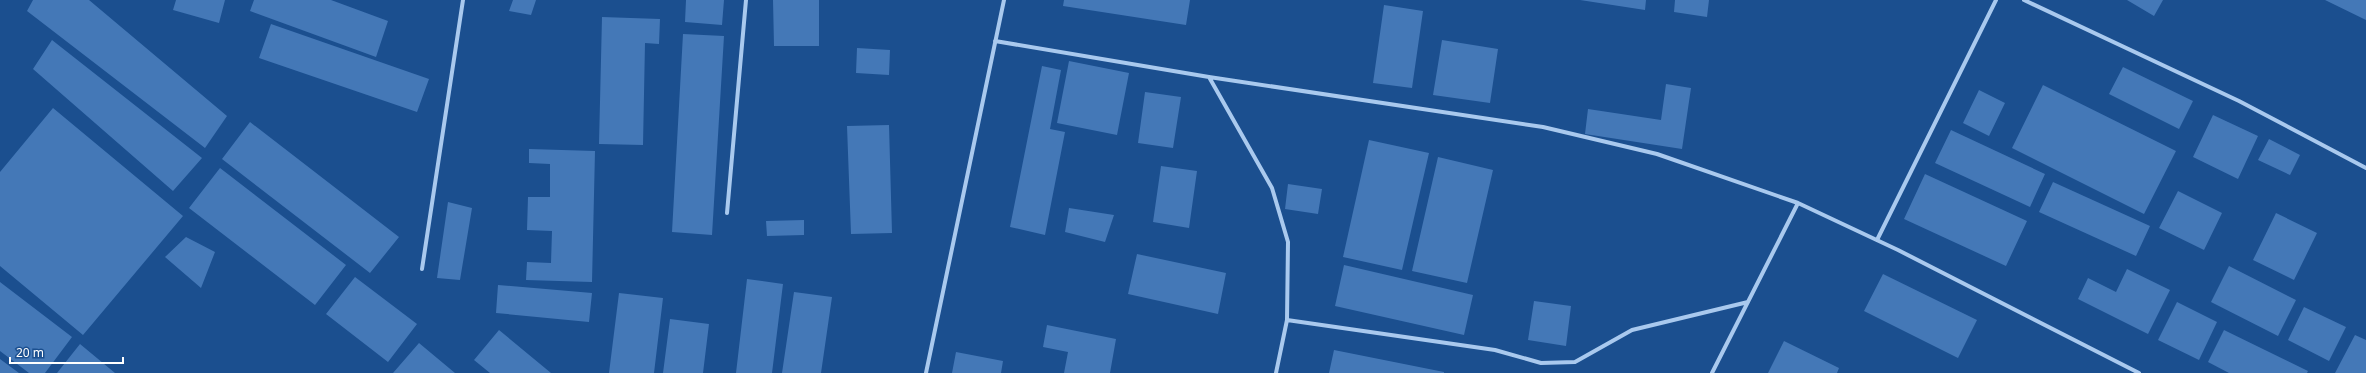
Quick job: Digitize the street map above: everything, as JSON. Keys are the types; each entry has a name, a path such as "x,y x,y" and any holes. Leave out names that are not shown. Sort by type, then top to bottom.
{"street":[{"path":"422,269 463,0"},
{"path":"727,213 746,0"},
{"path":"926,373 1004,0"},
{"path":"1877,240 1996,0"},
{"path":"2024,0 2239,101 2366,168"},
{"path":"995,41 1209,77 1543,127 1657,154 1798,203 1877,240 2139,373"},
{"path":"1209,77 1272,188 1288,242 1287,320 1276,373"},
{"path":"1712,373 1798,203"},
{"path":"1287,320 1495,350 1540,363 1574,362 1632,330 1748,302"}],"building":[{"path":"33,0 89,0 227,116 205,148 27,11"},
{"path":"176,0 225,0 219,23 173,10"},
{"path":"254,0 331,0 388,21 376,57 250,11"},
{"path":"513,0 536,0 531,15 509,11"},
{"path":"686,0 724,0 722,25 685,22"},
{"path":"773,0 819,0 819,46 774,46"},
{"path":"1064,0 1190,0 1186,25 1063,6"},
{"path":"1580,0 1646,0 1645,10"},
{"path":"1675,0 1709,0 1707,17 1674,12"},
{"path":"2127,0 2163,0 2154,16"},
{"path":"2325,0 2366,0 2366,20"},
{"path":"1384,5 1423,11 1412,88 1373,83"},
{"path":"602,17 660,19 659,44 645,43 643,145 599,144"},
{"path":"271,24 429,79 417,112 259,58"},
{"path":"683,34 724,36 712,235 672,232"},
{"path":"52,40 202,158 173,191 33,69"},
{"path":"1442,40 1498,49 1490,103 1433,95"},
{"path":"857,48 890,50 889,75 856,73"},
{"path":"1069,61 1129,73 1117,135 1057,123"},
{"path":"1042,66 1061,70 1050,129 1065,132 1045,235 1010,227"},
{"path":"2123,67 2193,101 2179,129 2109,94"},
{"path":"1666,84 1691,88 1682,149 1585,134 1588,109 1661,120"},
{"path":"2043,85 2176,151 2144,214 2012,148"},
{"path":"1979,90 2005,103 1989,136 1963,123"},
{"path":"1145,92 1181,97 1173,148 1138,143"},
{"path":"53,108 183,216 83,335 0,266 0,172"},
{"path":"2213,115 2258,136 2238,179 2193,157"},
{"path":"250,122 399,237 370,273 222,159"},
{"path":"889,125 892,233 851,234 847,126"},
{"path":"1951,130 2045,174 2030,207 1935,163"},
{"path":"2269,139 2300,155 2290,175 2258,160"},
{"path":"1369,140 1429,153 1402,270 1343,257"},
{"path":"529,149 595,151 592,282 526,280 527,262 551,263 552,231 527,230 528,197 550,197 550,164 529,163"},
{"path":"1438,157 1493,170 1467,283 1412,271"},
{"path":"1161,166 1197,171 1189,228 1153,222"},
{"path":"220,168 346,265 315,305 189,208"},
{"path":"1925,174 2027,221 2006,266 1904,219"},
{"path":"2053,182 2150,226 2136,256 2039,212"},
{"path":"1288,184 1322,189 1318,214 1285,209"},
{"path":"2178,191 2222,213 2204,250 2159,228"},
{"path":"448,202 472,208 460,280 437,278"},
{"path":"1069,208 1114,215 1105,242 1065,232"},
{"path":"2276,213 2317,233 2294,280 2253,260"},
{"path":"804,220 804,235 767,236 766,221"},
{"path":"186,237 215,252 201,288 165,257"},
{"path":"1137,254 1226,273 1218,314 1128,294"},
{"path":"1344,265 1473,295 1464,335 1335,306"},
{"path":"2229,266 2296,300 2278,336 2211,302"},
{"path":"2127,269 2170,290 2148,334 2078,299 2088,278 2116,292"},
{"path":"1883,274 1977,320 1958,358 1864,311"},
{"path":"355,277 417,324 388,362 326,314"},
{"path":"747,279 783,284 772,373 736,373"},
{"path":"0,282 72,337 45,373 29,373 0,351"},
{"path":"498,285 592,293 589,322 496,313"},
{"path":"794,292 832,297 821,373 782,373"},
{"path":"619,293 663,298 654,373 609,373"},
{"path":"1534,301 1571,306 1566,346 1528,340"},
{"path":"2177,302 2217,322 2199,360 2158,340"},
{"path":"2304,307 2346,327 2329,361 2288,340"},
{"path":"670,319 709,324 703,373 663,373"},
{"path":"1047,325 1116,339 1110,373 1064,373 1068,352 1043,347"},
{"path":"499,330 551,373 490,373 474,360"},
{"path":"2224,330 2308,371 2307,373 2229,373 2208,362"},
{"path":"2355,335 2366,340 2366,373 2335,373"},
{"path":"1784,341 1839,368 1837,373 1768,373"},
{"path":"419,343 455,373 393,373"},
{"path":"80,344 115,373 57,373"},
{"path":"1334,350 1444,372 1444,373 1329,373"},
{"path":"956,352 1003,361 1001,373 952,373"},
{"path":"0,359 19,373 0,373"}]}
